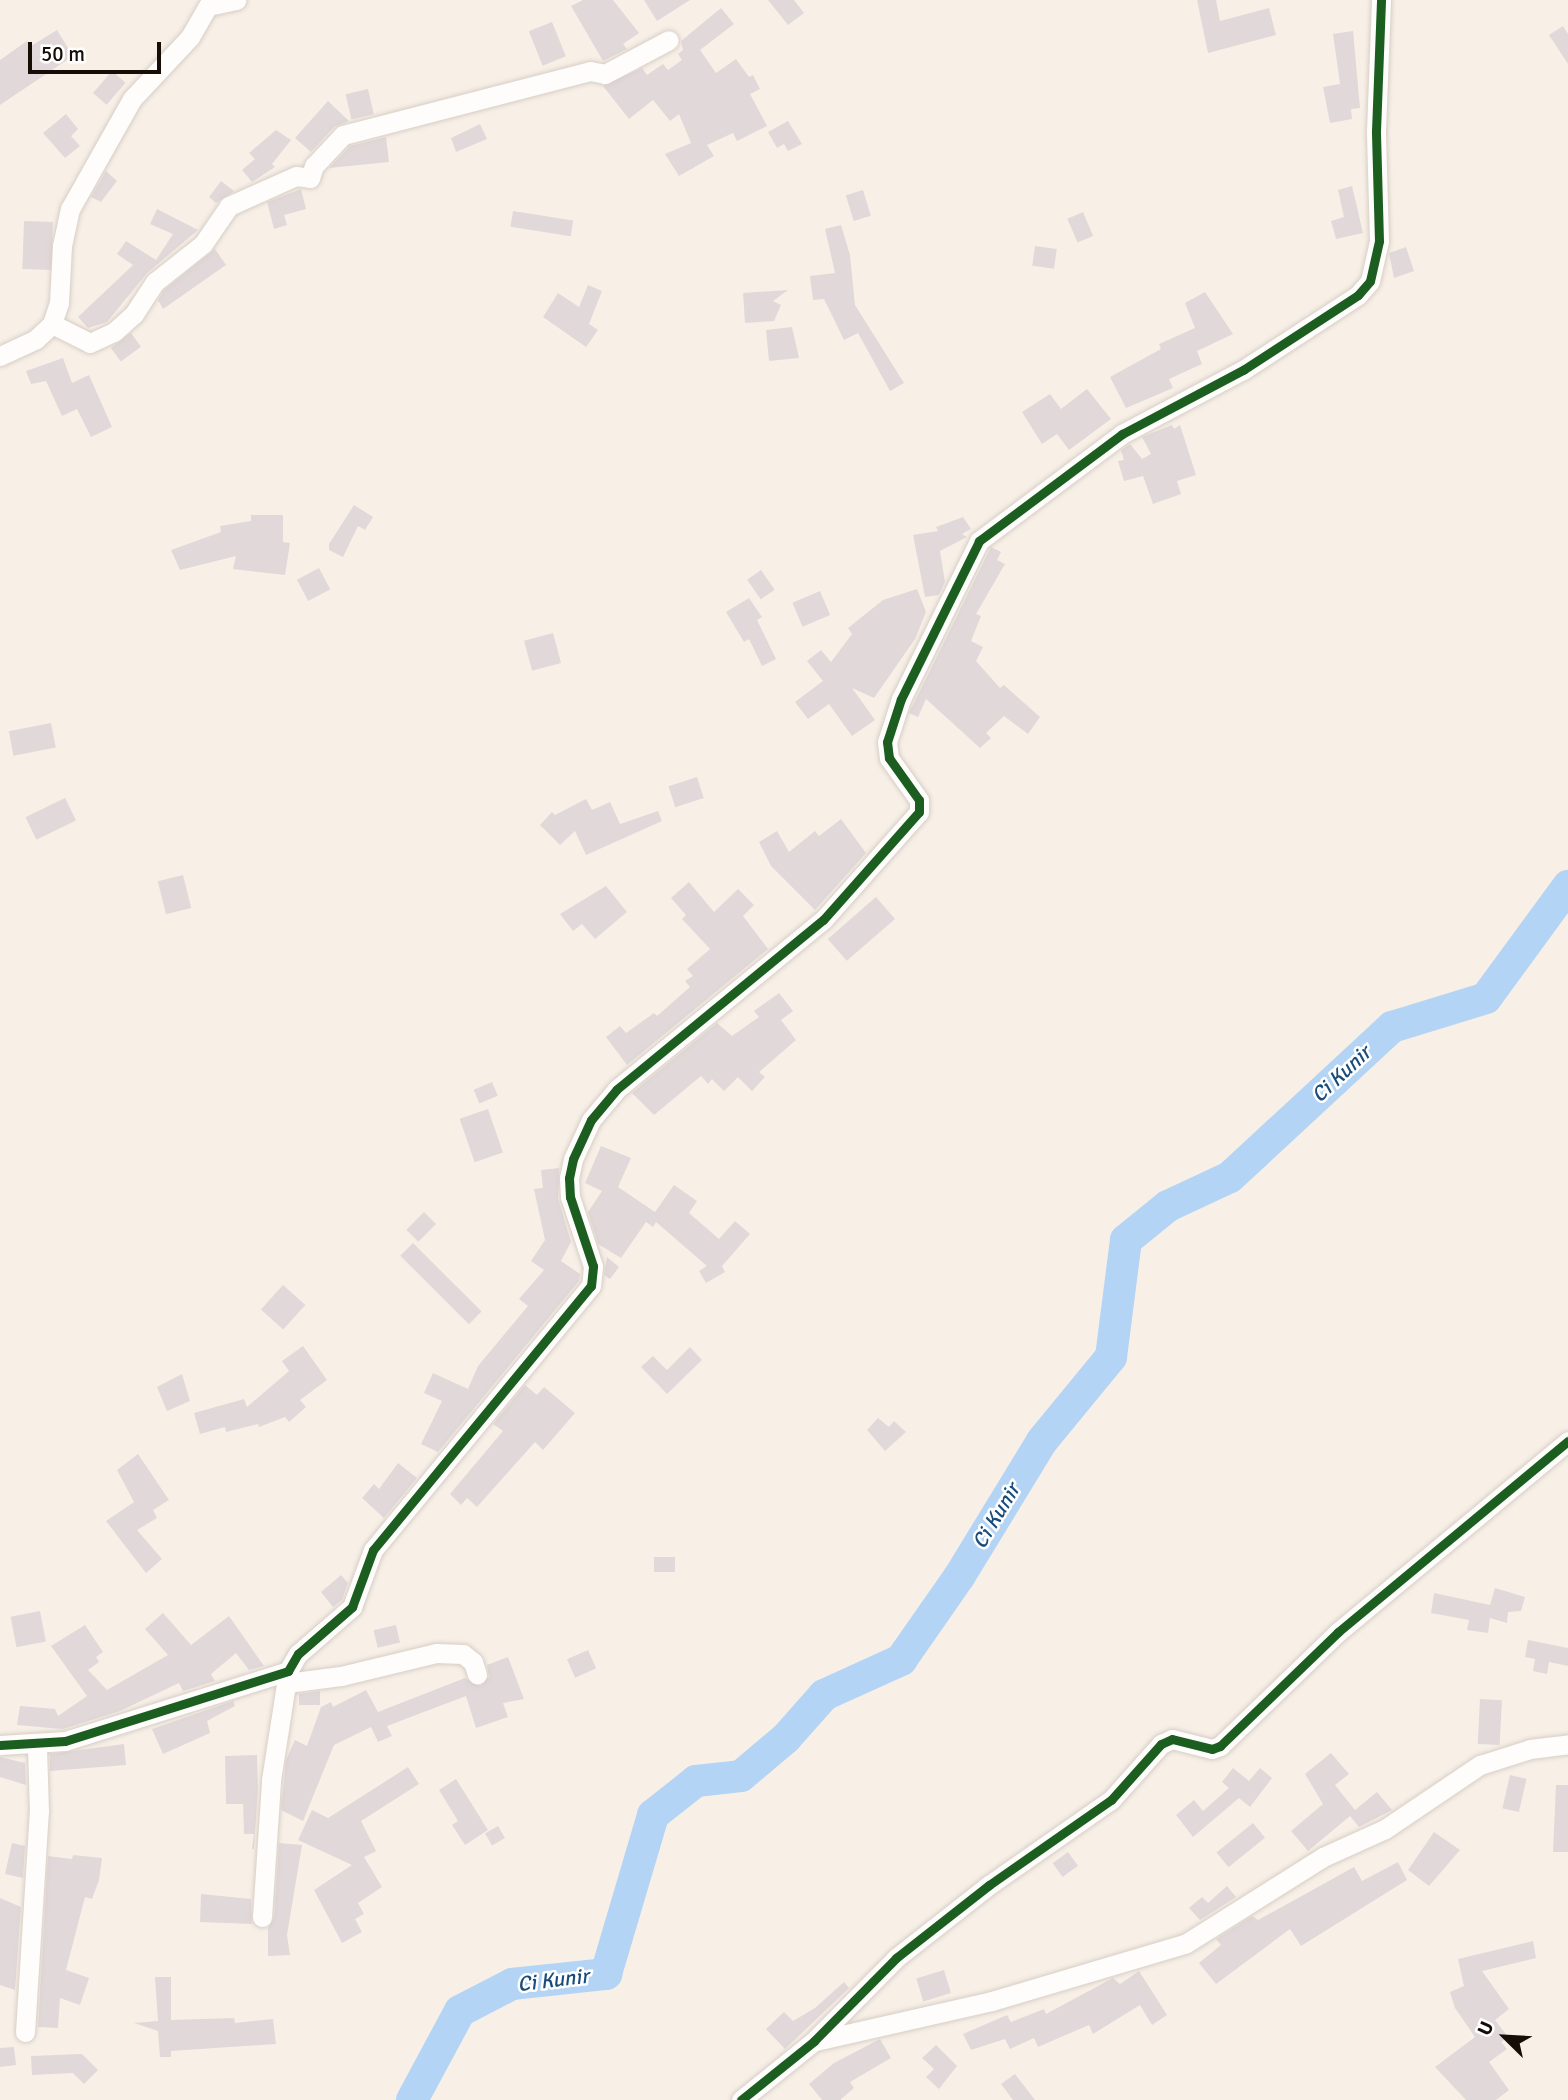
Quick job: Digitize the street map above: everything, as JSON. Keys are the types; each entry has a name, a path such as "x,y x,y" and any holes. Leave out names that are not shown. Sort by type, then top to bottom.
{"street":[{"path":"0,356 36,339 52,324 59,303 62,246 70,209 86,174 132,99 190,37 206,3 236,0"},
{"path":"262,1917 271,1780 287,1677 298,1654 352,1607 373,1550 591,1286 593,1266 570,1197 569,1178 580,1140 603,1104 823,920 915,819 919,800 888,758 887,742 901,699 979,541 1122,435 1243,370 1358,295 1370,281 1379,241 1376,131 1381,0"},
{"path":"52,324 90,343 114,332 134,314 155,282 203,244 229,206 296,176 310,178 314,166 343,135 590,71 605,74 668,40"},
{"path":"741,2100 814,2041 896,1958 989,1885 1111,1800 1161,1744 1172,1739 1212,1749 1220,1746 1338,1632 1568,1441"},
{"path":"0,1745 37,1746 287,1677 341,1676 436,1653 463,1654 473,1662 477,1674"},
{"path":"814,2041 992,2001 1185,1944 1323,1857 1385,1829 1480,1765 1530,1748 1568,1744"},
{"path":"25,2032 39,1811 37,1746"}],"building":[{"path":"583,0 613,0 639,33 623,44 627,49 603,61 571,6"},
{"path":"644,0 690,0 657,21"},
{"path":"768,0 794,0 804,13 788,25"},
{"path":"1197,0 1216,0 1220,21 1269,8 1276,35 1208,53"},
{"path":"721,8 734,24 700,50 716,73 736,59 749,77 753,75 760,89 750,94 767,126 737,141 733,133 707,145 714,156 679,176 665,154 691,143 679,114 670,121 653,100 629,119 603,86 642,68 647,75 663,64 668,70 682,60 678,54 683,50 681,41"},
{"path":"552,22 566,56 543,66 529,31"},
{"path":"1563,26 1568,34 1568,64 1549,35"},
{"path":"57,30 73,56 0,105 0,60 27,41 31,46"},
{"path":"1353,31 1360,108 1351,109 1352,119 1330,123 1323,87 1340,84 1333,34"},
{"path":"112,71 126,83 107,105 93,93"},
{"path":"368,89 374,114 351,120 346,94"},
{"path":"328,101 349,121 334,127 311,152 295,138"},
{"path":"66,114 78,129 71,136 80,146 65,158 43,133"},
{"path":"788,121 802,144 788,151 784,144 777,148 768,132"},
{"path":"480,124 487,139 456,152 451,138"},
{"path":"276,130 291,140 272,164 275,167 252,182 242,170 255,159 249,153"},
{"path":"386,137 389,162 329,168 350,146"},
{"path":"106,171 117,181 101,202 91,197"},
{"path":"221,181 234,191 216,203 209,197"},
{"path":"1352,186 1363,233 1336,239 1331,221 1344,217 1338,190"},
{"path":"301,189 306,209 284,215 287,225 274,229 267,202"},
{"path":"863,190 871,216 854,221 846,195"},
{"path":"157,209 198,230 147,273 107,322 88,328 78,317 133,265 117,254 126,241 156,260 173,234 150,224"},
{"path":"513,211 573,221 571,236 510,227"},
{"path":"1083,212 1093,236 1078,243 1067,219"},
{"path":"24,221 53,222 51,270 22,269"},
{"path":"841,225 850,255 855,305 904,383 890,391 858,333 844,340 824,299 813,300 810,276 835,273 825,229"},
{"path":"1035,246 1057,249 1054,269 1032,266"},
{"path":"1406,247 1414,271 1394,278 1389,253"},
{"path":"215,249 226,265 163,309 158,300 164,290"},
{"path":"588,285 602,291 589,324 598,330 586,347 543,317 558,293 579,307"},
{"path":"788,290 773,301 781,305 774,321 745,323 743,293"},
{"path":"1205,292 1233,334 1197,351 1202,364 1169,379 1173,388 1126,408 1110,377 1161,349 1159,344 1195,328 1185,303"},
{"path":"792,327 799,358 769,361 766,330"},
{"path":"131,333 141,347 121,361 111,348"},
{"path":"63,358 72,383 89,375 112,427 91,437 77,409 62,416 46,381 31,384 26,371"},
{"path":"1087,389 1111,419 1069,450 1057,434 1042,444 1022,412 1050,394 1061,409"},
{"path":"1172,425 1174,429 1180,425 1196,475 1177,481 1181,494 1153,504 1143,476 1124,481 1118,461 1124,460 1121,450 1130,444 1142,459 1151,454 1142,437"},
{"path":"354,505 373,517 365,530 358,526 343,557 329,550 329,544"},
{"path":"251,515 283,515 283,542 290,543 285,575 233,569 236,556 180,570 171,550 221,532 220,526 251,521"},
{"path":"963,517 971,529 962,534 967,537 940,551 945,582 939,595 925,597 913,535 938,531 936,527"},
{"path":"991,547 1001,552 997,560 1005,564 976,614 981,616 971,641 983,647 976,661 1000,688 1004,685 1040,717 1028,734 1004,716 986,733 991,738 980,748 926,699 918,717 909,713"},
{"path":"319,568 330,589 308,601 297,580"},
{"path":"761,570 775,590 761,599 747,580"},
{"path":"917,589 926,612 915,639 874,698 852,688 875,720 852,736 829,704 808,719 795,702 823,681 807,661 821,650 831,662 852,634 848,628 883,600"},
{"path":"820,591 830,615 803,627 792,603"},
{"path":"749,598 762,617 757,620 776,659 762,666 749,639 744,642 726,612"},
{"path":"553,633 561,663 532,671 524,641"},
{"path":"51,723 56,748 14,756 9,731"},
{"path":"697,777 704,798 675,807 668,786"},
{"path":"65,798 76,820 36,840 25,817"},
{"path":"586,799 592,810 610,802 620,824 658,811 662,821 586,855 575,831 560,845 540,825 552,812 555,815"},
{"path":"841,819 866,853 815,910 771,866 759,842 777,831 789,852 815,831 819,836"},
{"path":"183,875 191,908 166,914 158,881"},
{"path":"689,882 714,912 738,889 754,905 743,916 768,949 627,1065 606,1037 620,1026 626,1033 654,1013 657,1016 690,987 685,981 693,976 687,969 710,949 682,919 686,915 671,898"},
{"path":"606,886 627,912 595,939 582,924 573,931 560,914"},
{"path":"876,897 895,919 847,961 828,939"},
{"path":"779,993 793,1011 781,1020 796,1040 759,1072 765,1077 752,1091 738,1077 724,1091 712,1079 708,1084 701,1076 654,1115 632,1093 717,1023 732,1036 759,1017 754,1011"},
{"path":"492,1082 498,1096 479,1104 474,1090"},
{"path":"488,1109 503,1152 475,1162 460,1119"},
{"path":"601,1146 631,1158 618,1187 655,1212 674,1185 697,1201 689,1213 719,1239 735,1221 750,1234 722,1266 725,1272 706,1283 699,1271 707,1266 656,1222 653,1227 646,1222 621,1258 598,1244 588,1212 602,1191 585,1183"},
{"path":"559,1168 558,1198 571,1242 561,1261 580,1274 579,1281 438,1452 421,1444 442,1401 424,1393 433,1373 468,1389 478,1366 528,1306 519,1299 544,1270 531,1261 545,1240 534,1189 543,1188 541,1170"},
{"path":"424,1212 436,1224 418,1242 406,1230"},
{"path":"413,1243 482,1312 469,1324 400,1256"},
{"path":"607,1257 619,1267 610,1279 604,1275"},
{"path":"283,1285 305,1305 283,1330 261,1310"},
{"path":"303,1346 327,1380 300,1400 306,1407 289,1422 285,1417 259,1427 258,1424 226,1432 225,1427 200,1434 194,1413 244,1399 247,1407 289,1371 282,1361"},
{"path":"690,1347 702,1360 667,1394 641,1367 653,1356 667,1370"},
{"path":"182,1374 190,1401 167,1411 157,1387"},
{"path":"525,1385 537,1395 544,1387 575,1413 543,1450 535,1442 477,1507 467,1498 461,1505 450,1494 503,1431 493,1424"},
{"path":"878,1418 889,1427 894,1421 906,1432 885,1451 867,1430"},
{"path":"138,1454 169,1500 153,1510 157,1518 137,1530 162,1559 146,1573 106,1521 134,1502 117,1470"},
{"path":"398,1463 417,1478 384,1518 362,1498 374,1484 379,1489"},
{"path":"654,1557 675,1557 675,1572 654,1572"},
{"path":"341,1575 348,1583 342,1600 333,1607 321,1592"},
{"path":"1495,1588 1525,1597 1521,1611 1508,1612 1507,1623 1490,1618 1488,1633 1467,1630 1469,1620 1431,1613 1434,1593 1490,1605"},
{"path":"40,1611 46,1641 16,1647 11,1617"},
{"path":"163,1613 191,1645 229,1616 264,1666 249,1670 236,1653 211,1674 215,1681 183,1691 179,1683 120,1711 63,1729 17,1725 20,1706 55,1709 58,1716 87,1696 51,1646 85,1625 103,1652 96,1657 99,1662 88,1670 107,1690 168,1655 145,1629"},
{"path":"396,1625 400,1643 378,1648 374,1630"},
{"path":"1528,1640 1568,1648 1568,1666 1549,1662 1547,1674 1533,1671 1535,1659 1525,1657"},
{"path":"588,1650 596,1668 575,1678 567,1659"},
{"path":"508,1657 524,1699 503,1703 508,1717 476,1728 466,1696 387,1726 392,1736 378,1742 371,1727 334,1745 303,1821 281,1810 286,1760 295,1740 307,1746 321,1707 331,1702 333,1707 366,1690 378,1712 465,1678 480,1686 489,1677 487,1665"},
{"path":"320,1691 320,1705 299,1705 299,1694"},
{"path":"1480,1699 1502,1700 1500,1745 1478,1744"},
{"path":"233,1701 235,1706 207,1721 210,1733 163,1754 152,1729"},
{"path":"124,1744 126,1765 50,1771 50,1754"},
{"path":"1331,1753 1349,1774 1335,1785 1355,1810 1377,1792 1392,1810 1359,1827 1350,1816 1308,1851 1291,1831 1323,1804 1305,1774"},
{"path":"257,1755 258,1789 254,1849 252,1849 254,1834 244,1834 243,1804 226,1804 225,1756"},
{"path":"0,1757 25,1763 26,1785 0,1777"},
{"path":"408,1767 419,1784 361,1821 376,1851 364,1857 382,1887 358,1903 364,1914 355,1919 362,1932 342,1943 314,1890 352,1865 298,1840 312,1810 328,1818"},
{"path":"1233,1768 1249,1781 1260,1768 1272,1778 1250,1807 1239,1798 1193,1837 1176,1815 1194,1800 1203,1811 1229,1788 1222,1782"},
{"path":"1510,1775 1527,1779 1519,1812 1502,1808"},
{"path":"456,1779 488,1830 465,1845 452,1825 458,1821 439,1790"},
{"path":"1556,1785 1568,1785 1568,1852 1553,1852"},
{"path":"1253,1823 1265,1838 1228,1867 1216,1853"},
{"path":"498,1826 505,1838 492,1846 485,1834"},
{"path":"1434,1832 1460,1850 1429,1886 1408,1870"},
{"path":"12,1843 25,1846 23,1878 5,1874"},
{"path":"279,1843 302,1845 287,1935 290,1955 268,1956 268,1928 274,1918"},
{"path":"1068,1852 1078,1866 1063,1877 1053,1863"},
{"path":"73,1855 102,1858 99,1880 92,1899 85,1897 66,1970 89,1978 80,2005 60,1998 58,2028 38,2027 48,1856 72,1859"},
{"path":"1398,1862 1407,1880 1301,1946 1290,1929 1216,1984 1199,1963 1221,1945 1216,1939 1252,1916 1258,1920 1354,1867 1362,1881"},
{"path":"1227,1886 1236,1897 1200,1920 1189,1908 1202,1897 1208,1903"},
{"path":"201,1894 251,1899 252,1924 200,1922"},
{"path":"0,1898 21,1907 15,1990 0,1985"},
{"path":"1533,1941 1536,1958 1482,1971 1509,2009 1495,2020 1508,2037 1501,2042 1507,2049 1489,2062 1509,2090 1496,2100 1466,2100 1435,2067 1475,2037 1455,2008 1450,1992 1464,1986 1458,1959"},
{"path":"944,1970 951,1993 923,2001 916,1978"},
{"path":"1139,1971 1167,2015 1152,2025 1140,2005 1093,2034 1089,2025 1038,2047 1034,2038 1010,2049 1005,2039 971,2050 963,2034 1007,2015 1011,2022 1044,2009 1046,2014 1113,1978 1120,1984"},
{"path":"155,1977 171,1977 171,2020 234,2018 235,2023 273,2019 276,2044 171,2051 171,2057 160,2057 158,2031 134,2023 158,2021"},
{"path":"844,1982 849,1988 785,2049 766,2029 784,2012 793,2021 815,2008"},
{"path":"880,2039 891,2058 850,2082 854,2088 840,2100 822,2100 809,2084 834,2063"},
{"path":"936,2045 957,2066 939,2089 926,2077 934,2069 922,2058"},
{"path":"14,2047 16,2065 0,2067 0,2048"},
{"path":"82,2054 98,2070 84,2084 73,2073 32,2075 31,2056"},
{"path":"1015,2074 1035,2100 1013,2100 1001,2084"}],"waterway":[{"name":"Ci Kunir","path":"412,2100 460,2011 512,1984 606,1974 653,1815 696,1781 741,1776 786,1738 824,1695 901,1660 959,1577 1042,1441 1111,1357 1126,1240 1168,1206 1230,1177 1392,1027 1486,998 1568,886"}],"cycle path":[{"path":"0,1745 65,1741 288,1671 298,1654 352,1607 373,1550 591,1286 593,1266 570,1197 569,1178 573,1159 591,1120 617,1089 823,920 919,812 919,800 889,758 887,742 901,699 979,541 1122,434 1243,370 1358,295 1370,281 1379,241 1376,131 1381,0"},
{"path":"741,2100 814,2041 896,1958 989,1885 1111,1800 1161,1744 1172,1739 1212,1749 1220,1746 1338,1632 1568,1441"}]}
